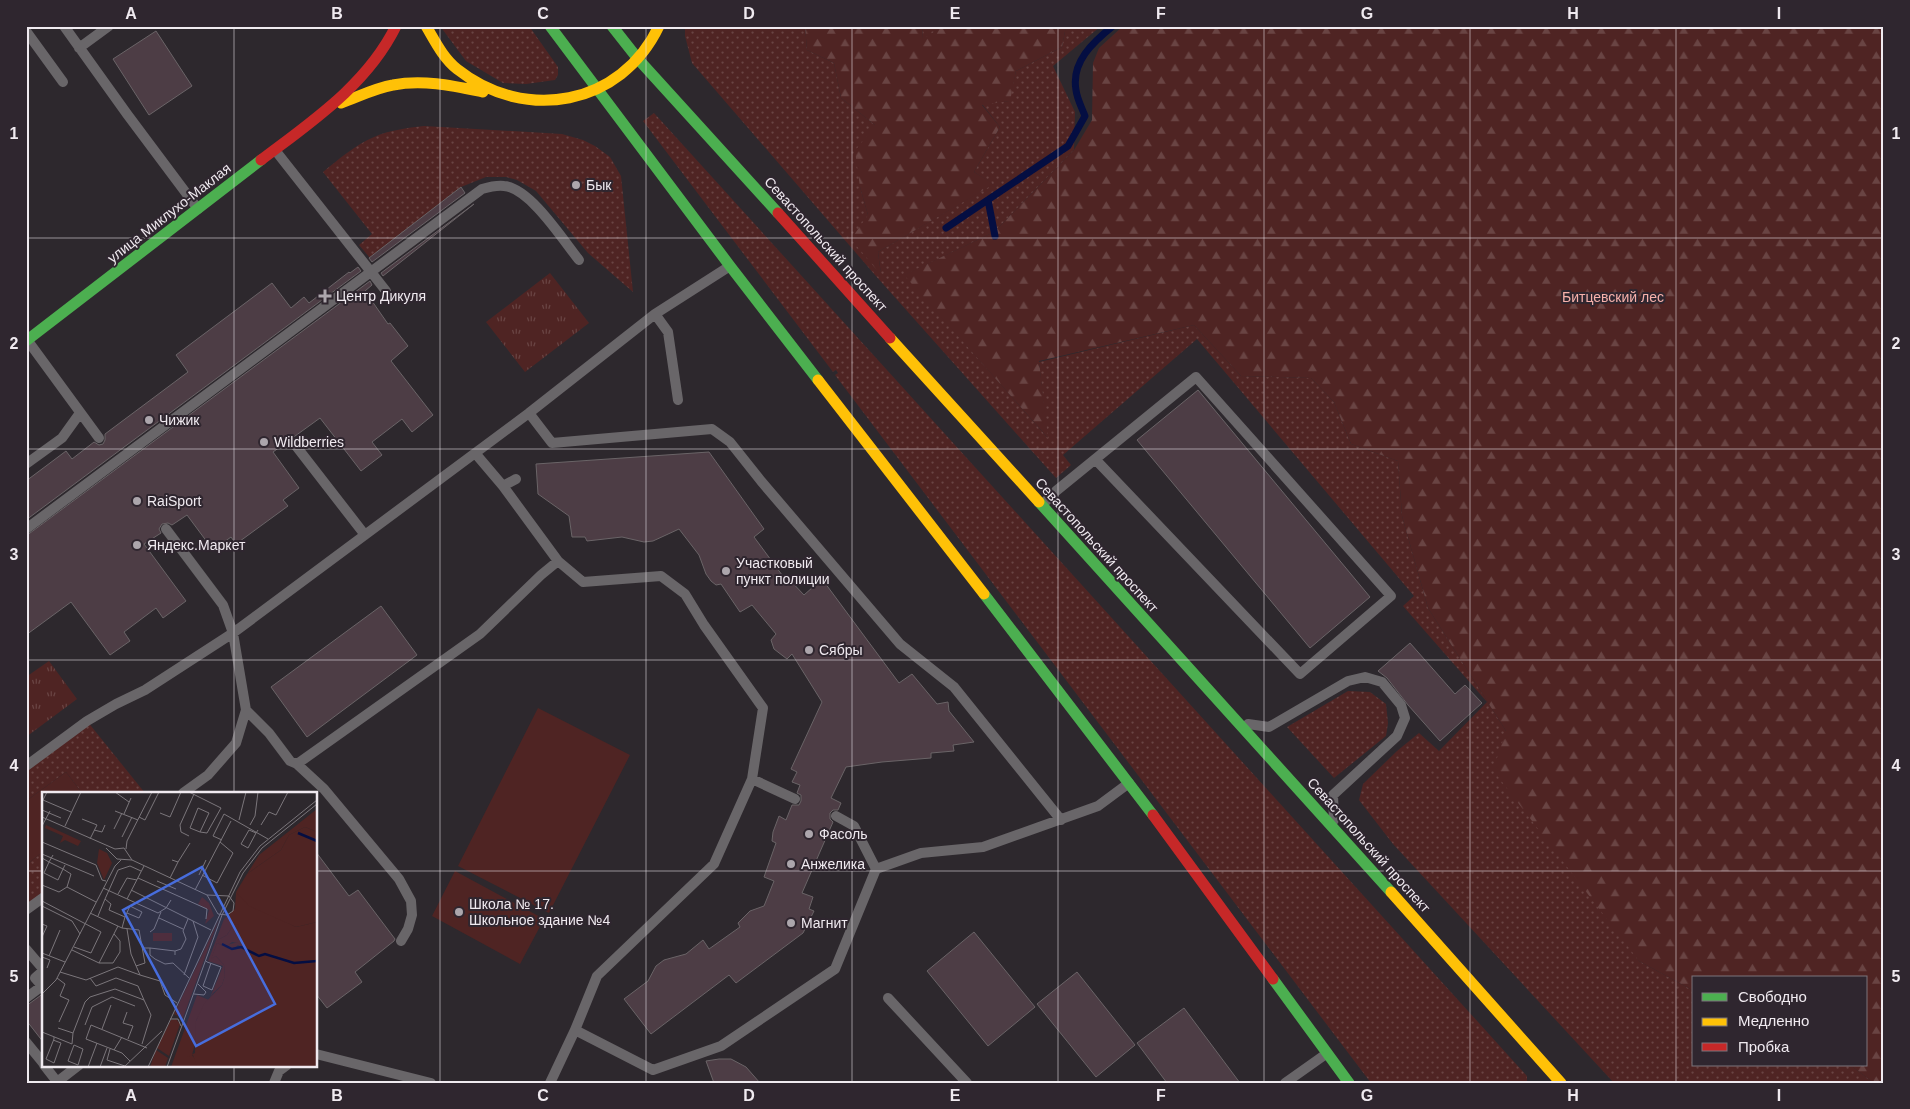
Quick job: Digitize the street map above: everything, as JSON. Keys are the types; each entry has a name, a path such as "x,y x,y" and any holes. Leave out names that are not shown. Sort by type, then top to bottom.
{"main road":[{"name":"улица Миклухо-Маклая","path":"27,340 329,108 363,75 393,34 396,26"},
{"path":"426,26 438,48 457,69 479,84 507,97 537,102 568,100 597,90 619,77 638,60 659,26"},
{"path":"550,26 730,266 1130,783 1349,1083"},
{"name":"Севастопольский проспект","path":"612,26 638,60 1334,828 1561,1083"},
{"name":"улица Миклухо-Маклая","path":"329,108 373,90 393,84 414,82 462,88 507,97"}],"lane":[{"path":"64,26 199,209"},
{"path":"79,48 109,26"},
{"path":"26,31 63,82"},
{"path":"275,150 386,291"},
{"path":"26,529 482,189 506,186 520,191 531,199 580,260"},
{"path":"26,766 87,721 145,690 233,632 476,453 655,314 730,266"},
{"path":"655,314 668,332 678,400"},
{"path":"27,340 99,438"},
{"path":"1041,505 1095,459 1196,377 1391,596 1300,674 1095,459"},
{"path":"26,464 62,438 80,413"},
{"path":"529,413 552,443 712,429 730,442 900,644 954,687 1061,820"},
{"path":"296,446 365,535"},
{"path":"476,453 503,486 558,561 583,582 661,576 686,594 704,624 762,708 752,779 714,864 597,976 575,1030 550,1083"},
{"path":"503,486 516,479"},
{"path":"166,529 223,605 233,632 246,710 236,743 208,775 184,792"},
{"path":"297,764 480,634 558,561"},
{"path":"1239,723 1269,727 1348,681 1365,677 1382,682 1401,705 1405,718 1397,736 1333,795 1334,828"},
{"path":"246,710 269,733 290,761 297,764 324,789 399,879 411,901 412,915 408,929 401,941"},
{"path":"752,779 795,799"},
{"path":"575,1030 652,1070 721,1046 835,969 876,869 921,853 983,847 1098,806 1130,783"},
{"path":"836,816 854,826 876,869"},
{"path":"26,910 42,898"},
{"path":"26,949 42,968"},
{"path":"26,998 42,986 35,978 42,972"},
{"path":"888,998 966,1083"},
{"path":"26,1042 42,1062"},
{"path":"1285,1083 1327,1054"},
{"path":"318,1055 431,1083"},
{"path":"45,1066 58,1082 78,1066"},
{"path":"274,1083 284,1066"}],"green space":[{"path":"440,26 529,26 558,67 558,75 555,80 526,84 503,83 466,61"},
{"path":"685,26 805,26 807,50 834,63 841,98 875,125 860,187 881,274 878,252 993,184 974,172 1000,127 982,104 1009,101 1016,71 1062,47 1066,26 1101,26 1053,66 1075,112 1074,150 994,232 905,275 1047,437 1039,362 1194,325 1241,376 1311,378 1334,402 1351,444 1398,461 1402,516 1428,608 1506,731 1639,961 1692,990 1692,1066 1851,1066 1874,1083 1614,1083 1393,844 1359,800 1363,784 1397,751 1419,733 1439,751 1487,702 1403,606 1414,596 1197,339 1063,455 1071,465 1056,478 875,275 692,63 685,36"},
{"path":"805,26 922,26 923,39 943,26 1066,26 1062,47 1016,71 1010,101 982,105 1000,127 974,172 994,184 878,252 881,275 851,239 868,215 860,187 855,151 875,125 841,98 834,63 807,50"},
{"path":"922,26 943,26 923,40"},
{"name":"Битцевский лес","path":"1123,26 1884,26 1884,1083 1874,1083 1851,1066 1868,1066 1868,976 1692,976 1692,990 1639,961 1493,770 1506,731 1428,608 1402,516 1398,461 1351,444 1334,402 1311,378 1241,376 1194,325 1039,361 1048,438 904,275 994,232 1074,150 1092,120 1093,63 1099,48"},
{"path":"654,113 1527,1076 1527,1083 1371,1083 835,375 838,373 836,370 833,372 643,121"},
{"path":"424,126 562,134 583,140 610,157 621,176 633,292 588,253 536,191 517,180 506,177 486,177 461,187 370,258 359,245 372,234 323,172 341,157 367,140 392,131"},
{"path":"550,273 589,323 525,372 486,322"},
{"path":"49,661 77,699 26,737 26,677"},
{"path":"1348,691 1370,692 1386,704 1388,723 1386,736 1334,778 1287,727"},
{"path":"538,708 630,755 549,913 458,866"},
{"path":"87,721 144,792 81,792 66,772 26,801 26,766"},
{"path":"66,772 81,792 42,792 42,853 26,865 26,801"},
{"path":"42,853 42,898 26,910 26,865"},
{"path":"455,871 544,919 520,964 432,916"}],"building":[{"path":"156,31 192,86 149,115 113,59"},
{"path":"461,187 465,193 372,262 369,258"},
{"path":"474,204 383,276 381,273"},
{"path":"358,267 361,271 26,520 26,481 66,451 72,459 94,442 99,445 103,444 105,434 188,372 176,355 272,283 291,308 304,297 309,303"},
{"path":"370,281 372,285 365,291 388,324 390,323 408,346 391,361 433,415 412,432 402,419 372,442 382,455 361,471 320,418 273,452 299,488 283,500 288,506 236,544 231,537 213,550 187,515 172,525 168,523 162,524 159,529 161,533 144,544 186,601 163,618 156,608 124,632 130,641 110,655 71,602 26,635 26,536"},
{"path":"1198,390 1370,597 1310,648 1137,440"},
{"path":"709,452 764,529 754,537 785,579 788,578 804,595 822,579 899,683 912,674 937,704 948,702 949,711 974,742 953,745 954,751 931,753 931,758 846,767 831,798 841,803 838,810 833,810 830,813 830,819 833,822 802,893 813,897 809,909 814,911 803,933 736,983 729,975 651,1034 624,999 648,981 656,966 664,960 686,954 703,940 709,949 740,927 738,923 750,911 764,906 774,881 764,877 776,843 772,841 773,832 779,816 786,820 792,805 799,805 801,801 801,795 797,793 800,785 792,782 797,772 791,769 822,702 792,654 787,659 774,649 771,640 776,634 752,605 740,612 721,584 716,585 711,581 706,574 699,555 679,529 653,541 644,542 622,537 587,541 585,537 572,537 569,516 538,494 536,464"},
{"path":"381,606 417,655 307,737 271,687"},
{"path":"1410,643 1455,694 1465,685 1482,703 1440,741 1387,678 1378,671"},
{"path":"318,855 349,896 358,890 395,939 355,972 362,982 327,1008 318,997"},
{"path":"974,932 1035,1007 988,1046 927,971"},
{"path":"1077,972 1135,1045 1096,1077 1037,1004"},
{"path":"42,994 42,1040 26,1020 26,1006"},
{"path":"1184,1008 1240,1083 1167,1083 1137,1043"},
{"path":"731,1059 746,1067 760,1083 714,1083 706,1061"}],"waterway":[{"path":"946,228 1068,146 1085,116 1078,100 1075,80 1077,70 1091,46 1113,26"},
{"path":"988,200 995,236"}],"traffic: fast":[{"path":"550,26 818,380"},
{"path":"612,26 638,59 778,213"},
{"path":"26,341 261,160"},
{"path":"1039,502 1391,892"},
{"path":"984,594 1153,815"},
{"path":"1273,979 1349,1083"}],"traffic: slow":[{"path":"426,26 443,55 457,69 484,86 512,96 541,100 569,98 596,89 621,74 642,53 659,26"},
{"path":"341,103 380,88 404,83 438,84 483,92"},
{"path":"890,338 1039,502"},
{"path":"818,380 984,594"},
{"path":"1391,892 1561,1083"}],"traffic: jam":[{"path":"261,160 318,116 354,84 384,47 396,26"},
{"path":"778,213 890,338"},
{"path":"1153,815 1273,979"}],"place":[{"name":"Бык","path":"576,185"},
{"name":"Центр Дикуля","path":"325,296"},
{"name":"Чижик","path":"149,420"},
{"name":"Wildberries","path":"264,442"},
{"name":"RaiSport","path":"137,501"},
{"name":"Яндекс.Маркет","path":"137,545"},
{"name":"Участковый пункт полиции","path":"726,571"},
{"name":"Сябры","path":"809,650"},
{"name":"Фасоль","path":"809,834"},
{"name":"Анжелика","path":"791,864"},
{"name":"Школа № 17. Школьное здание №4","path":"459,912"},
{"name":"Магнит","path":"791,923"}]}
